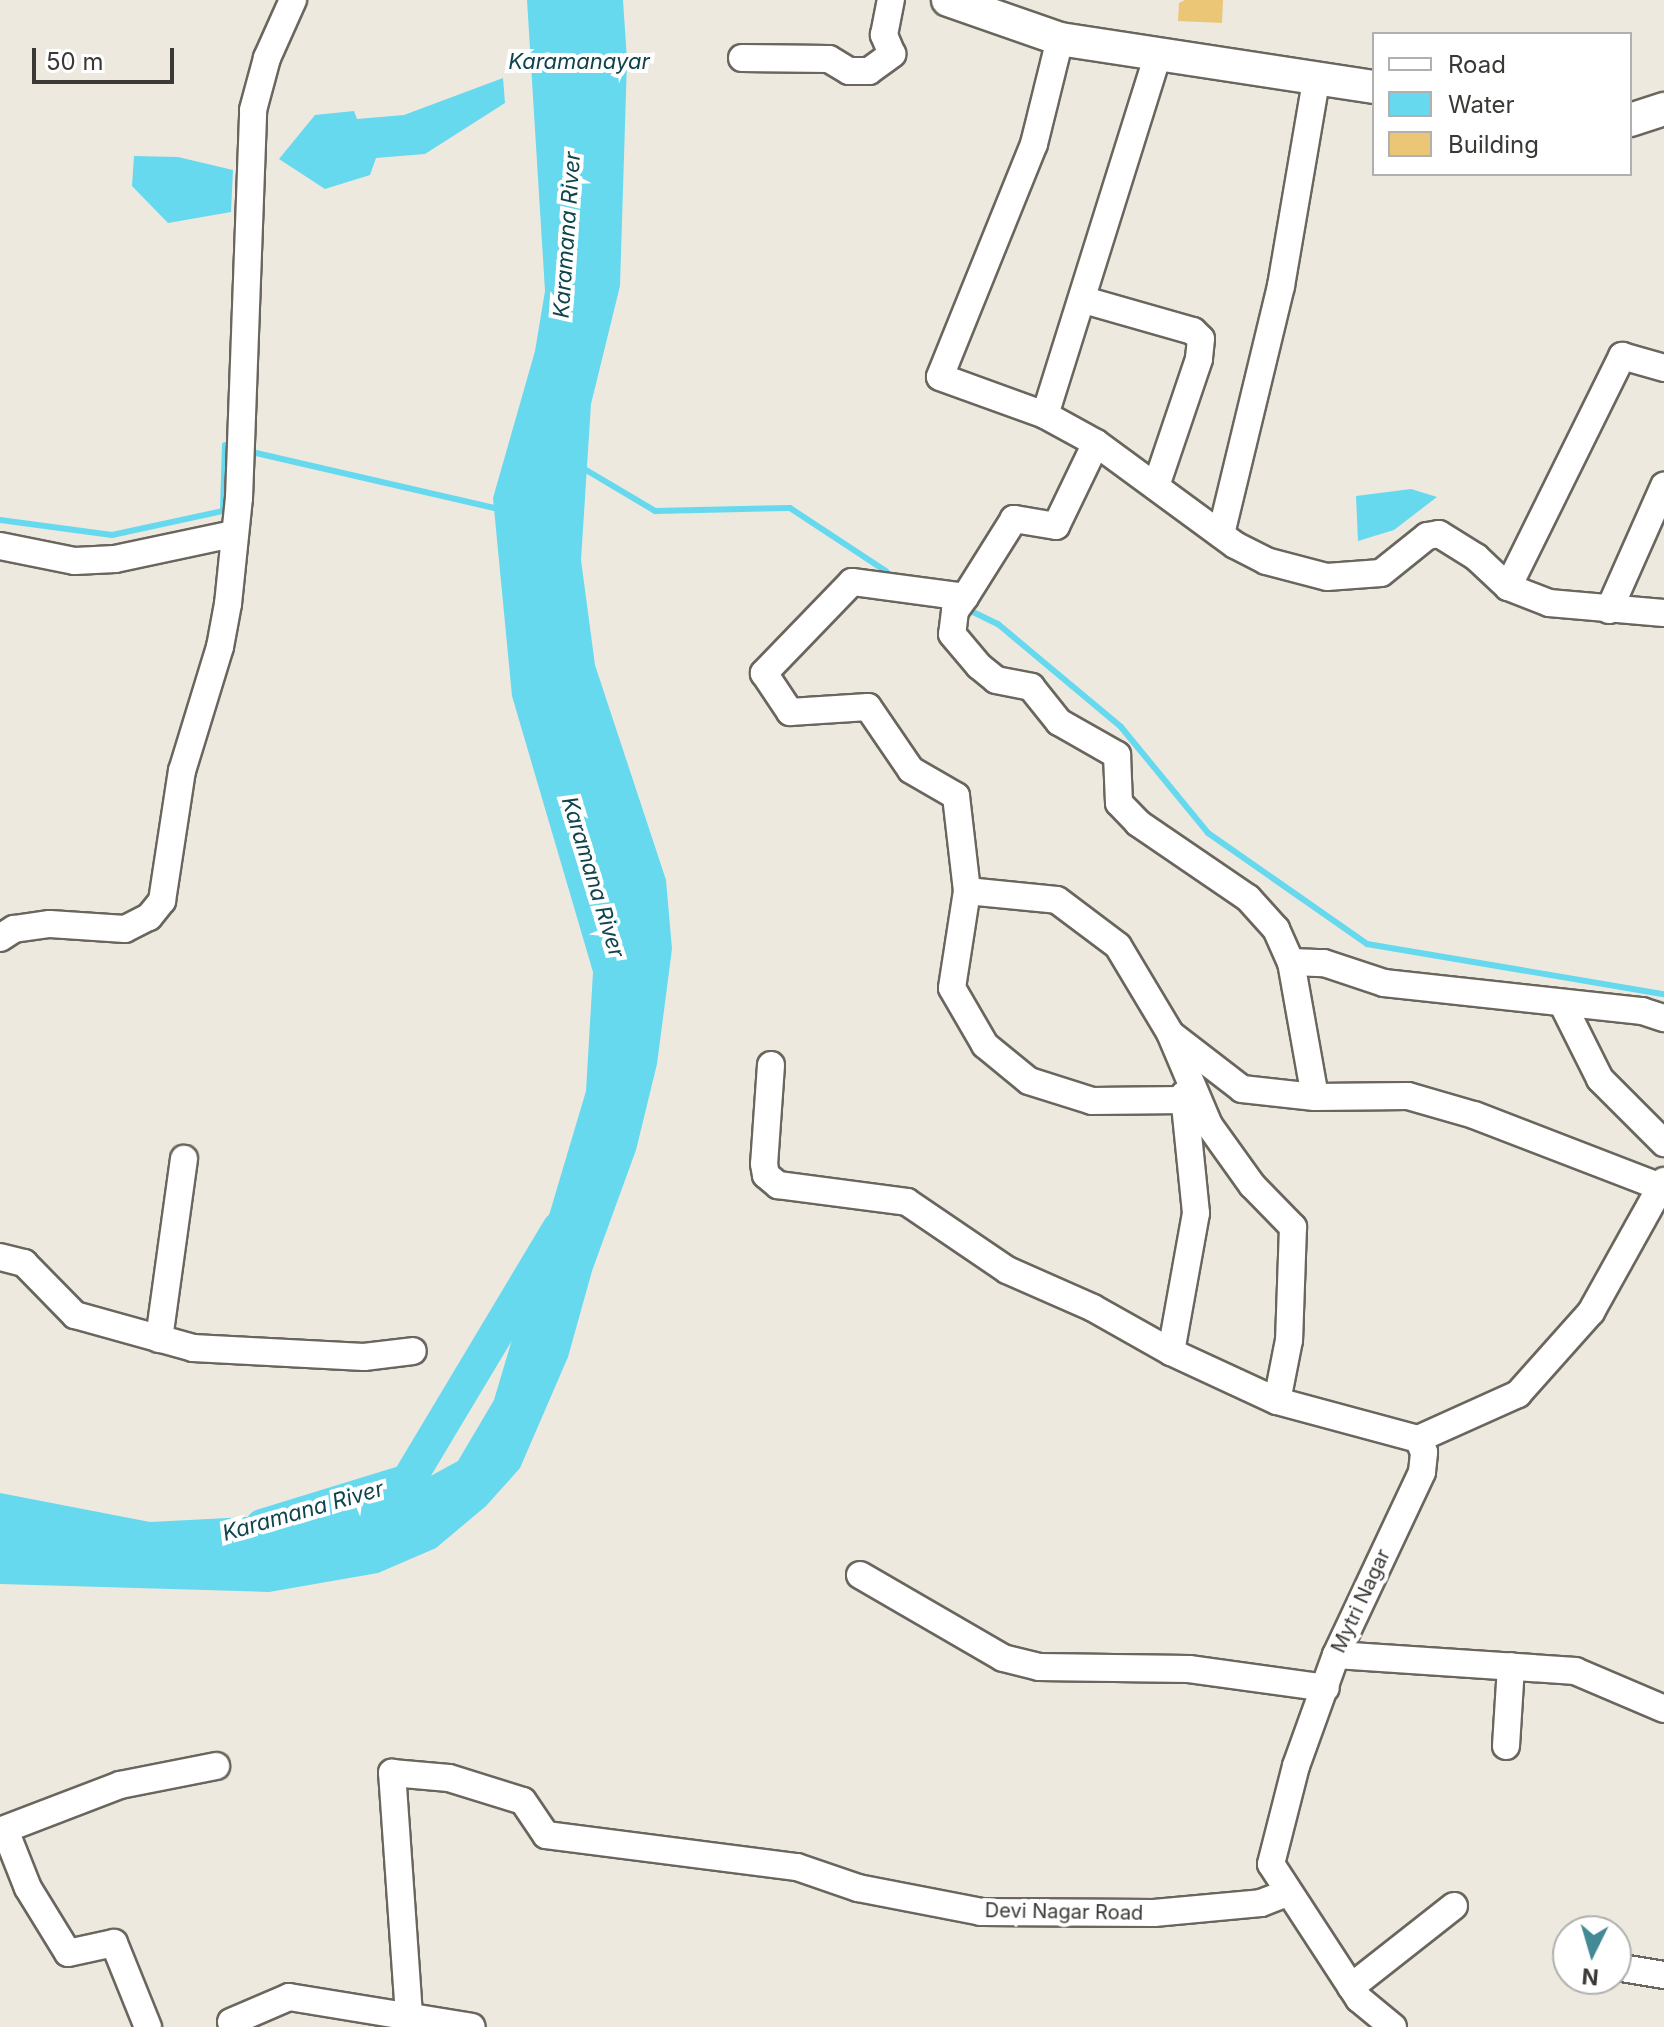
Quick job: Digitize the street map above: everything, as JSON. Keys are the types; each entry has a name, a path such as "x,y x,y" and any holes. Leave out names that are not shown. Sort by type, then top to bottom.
{"main road":[{"path":"948,0 1060,39 1372,87"},
{"path":"1632,119 1664,109"}],"street":[{"path":"0,938 14,929 50,924 125,929 149,917 162,901 182,771 220,647 239,498 253,110 267,58 293,0"},
{"path":"742,58 829,59 849,71 869,71 892,54 884,35 891,0"},
{"path":"1060,39 1034,144 940,377 1045,415 1096,443 1157,483 1221,534 1266,561 1327,577 1381,573 1427,536 1439,534 1476,557 1508,587 1549,603 1664,613"},
{"path":"1045,415 1084,300 1158,55"},
{"path":"1221,534 1281,286 1317,76"},
{"path":"1084,300 1193,331 1201,339 1199,359 1157,483"},
{"path":"1508,587 1622,356 1664,368"},
{"path":"1096,443 1056,526 1014,519 955,611 952,634 996,680 1031,687 1059,722 1117,755 1119,803 1138,823 1248,898 1276,929 1291,962 1315,1097"},
{"path":"1609,610 1664,486"},
{"path":"0,546 75,561 115,559 233,534"},
{"path":"965,597 852,582 764,673 790,712 868,707 911,770 956,796 967,891 952,988 985,1045 1029,1081 1092,1101 1185,1100"},
{"path":"967,891 1057,900 1118,946 1170,1033 1209,1125 1252,1185 1293,1227 1289,1340 1277,1401"},
{"path":"1291,962 1324,963 1354,976 1424,989 1562,1003 1664,1018"},
{"path":"1562,1003 1600,1079 1664,1143"},
{"path":"771,1065 764,1164 766,1175 778,1185 907,1202 1007,1270 1093,1308 1171,1352 1277,1401 1418,1439 1518,1394 1591,1312 1635,1238 1661,1183 1474,1115 1408,1096 1315,1097 1242,1089 1170,1033"},
{"path":"1170,1033 1185,1100 1196,1213 1171,1352"},
{"path":"159,1339 184,1159"},
{"path":"0,1257 24,1263 75,1315 193,1348 277,1355 364,1357 413,1351"},
{"name":"Mytri Nagar","path":"1393,2027 1351,1987 1271,1864 1296,1766 1336,1655 1422,1472 1424,1452 1418,1439"},
{"path":"860,1575 1003,1658 1039,1667 1189,1669 1326,1688"},
{"path":"1336,1655 1575,1671 1664,1709"},
{"path":"1506,1746 1511,1666"},
{"path":"148,2027 114,1943 68,1953 28,1888 2,1831 120,1785 216,1766"},
{"name":"Devi Nagar Road","path":"409,2015 392,1773 449,1778 523,1801 546,1835 797,1867 858,1888 981,1912 1154,1913 1261,1903 1287,1893"},
{"path":"1351,1987 1454,1906"},
{"path":"1632,1970 1664,1975"},
{"path":"229,2025 289,1997 472,2027"}],"water":[{"name":"Karamanayar","path":"527,0 623,0 627,60 620,286 591,404 581,560 595,665 666,880 672,949 657,1064 636,1150 592,1271 568,1357 520,1468 486,1506 436,1548 378,1573 269,1592 0,1584 0,1493 150,1522 288,1515 383,1502 458,1461 494,1400 586,1091 593,972 512,696 493,498 535,351 545,291"},
{"path":"503,78 505,103 425,154 376,158 370,175 325,189 279,159 315,115 354,111 357,119 404,115"},
{"path":"134,156 178,157 233,170 231,212 168,223 132,186"},
{"path":"1411,489 1437,497 1394,530 1358,541 1356,496"}],"building":[{"path":"1185,0 1223,0 1222,23 1178,21 1179,3"}],"waterway":[{"path":"0,520 112,535 223,511 225,445"},
{"path":"256,453 499,509"},
{"path":"581,467 655,511 790,508 886,571"},
{"path":"973,612 998,624 1121,727 1208,833 1367,944 1664,994"},
{"name":"Karamana River","path":"262,1526 408,1481 559,1229"}]}
